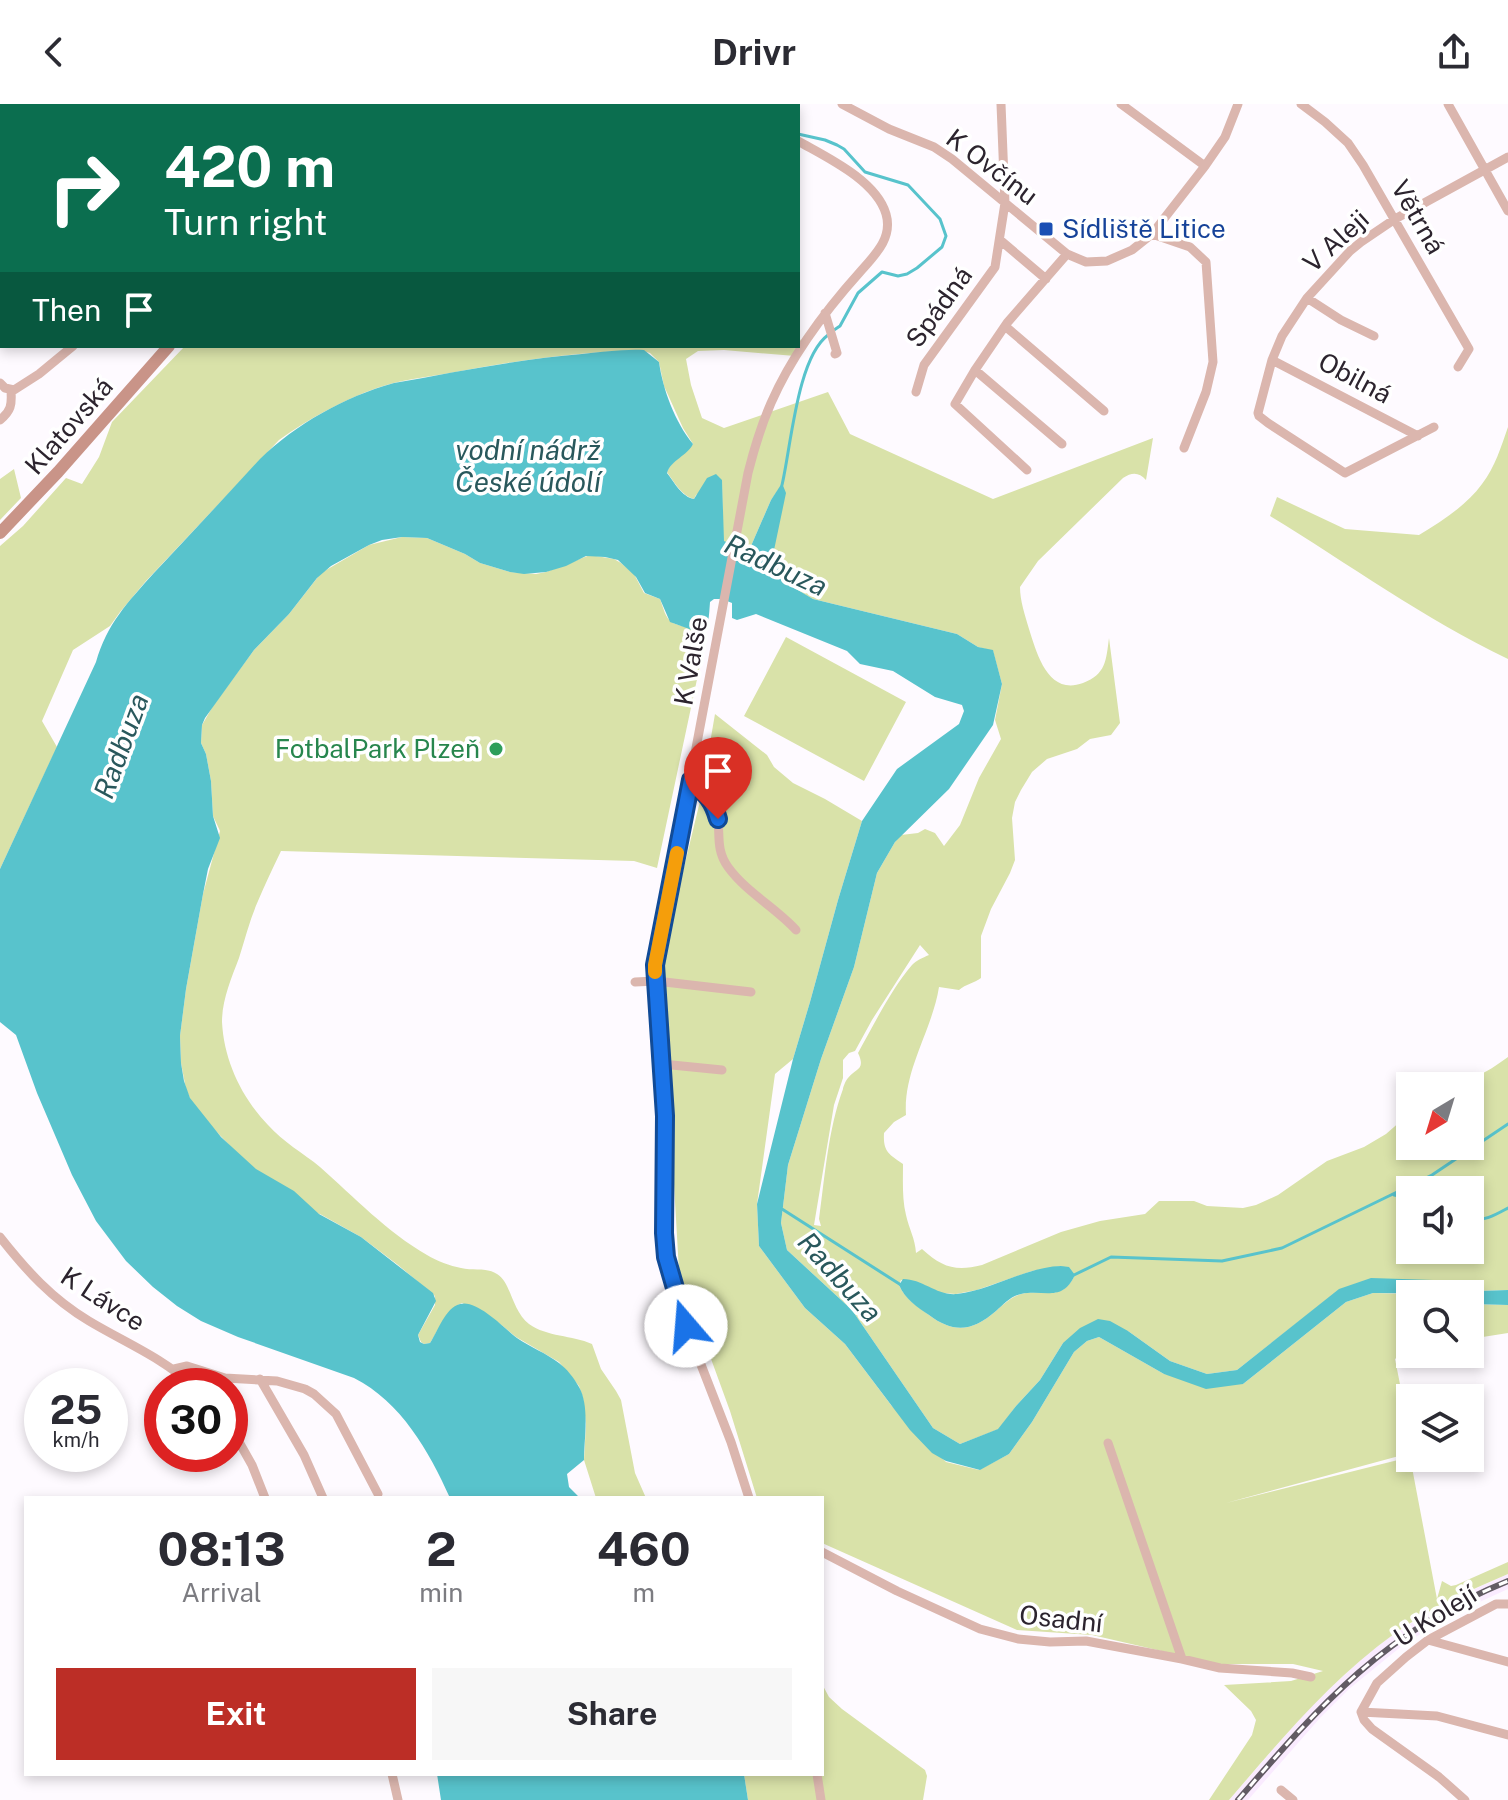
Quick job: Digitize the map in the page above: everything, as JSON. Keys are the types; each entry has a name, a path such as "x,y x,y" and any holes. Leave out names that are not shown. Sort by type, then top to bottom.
{"main road":[{"name":"Klatovská","path":"0,533 167,348"}],"street":[{"name":"K Ovčínu","path":"842,104 889,129 934,147 1067,254 1086,262 1107,261 1132,250 1152,234 1225,137 1238,104"},
{"name":"Spádná","path":"916,392 924,365 995,267 1005,203 1001,104"},
{"path":"1121,104 1205,166"},
{"name":"Větrná","path":"1301,104 1348,143 1395,219 1469,349 1458,367"},
{"path":"1448,104 1508,211"},
{"name":"K Valše","path":"748,1496 686,1326 666,1257 665,1116 655,965 748,473 758,435 771,401 795,356 825,313 876,254 887,235 886,215 873,191 800,142"},
{"name":"V Aleji","path":"1418,436 1345,473 1259,416 1272,360 1282,336 1307,298 1352,249 1395,219 1508,157"},
{"path":"1152,234 1190,247 1206,262 1213,362 1206,392 1184,448"},
{"path":"1000,240 1046,279"},
{"path":"1027,470 955,404 1005,326 1067,254"},
{"path":"1307,298 1374,336"},
{"path":"825,313 835,354"},
{"path":"1005,326 1104,411"},
{"path":"11,391 39,374 71,348"},
{"name":"Obilná","path":"1272,360 1418,436"},
{"path":"975,370 1062,444"},
{"path":"0,383 11,391 12,403 9,413 0,420"},
{"path":"1418,436 1434,427"},
{"path":"691,780 715,805 721,853 728,867 796,930"},
{"path":"635,982 656,981 751,992"},
{"path":"662,1064 722,1070"},
{"name":"K Lávce","path":"0,1237 28,1272 57,1300 172,1368"},
{"path":"248,1379 277,1381 310,1391 332,1409 378,1494"},
{"path":"260,1379 304,1455 322,1496"},
{"path":"1108,1443 1182,1659"},
{"path":"248,1458 264,1496"},
{"name":"Osadní","path":"824,1553 980,1629 1018,1639 1086,1641 1220,1668 1311,1677"},
{"name":"U Kolejí","path":"1361,1712 1377,1683 1428,1640 1496,1604 1508,1604"},
{"path":"1428,1640 1508,1662"},
{"path":"1465,1800 1439,1777 1372,1729 1361,1712 1437,1716 1508,1735"},
{"path":"392,1776 398,1800"},
{"path":"817,1776 821,1800"},
{"path":"1281,1790 1293,1800"}],"shaded area":[{"path":"1508,1574 1508,1589 1451,1615 1403,1645 1349,1689 1248,1800 1229,1800 1309,1708 1368,1653 1444,1603"}],"green space":[{"path":"800,339 803,345 795,356 724,350 698,351 686,359 702,418 724,428 828,392 850,434 993,499 1153,438 1146,480 1135,474 1123,478 1038,561 1020,587 1024,613 1040,660 1061,684 1083,683 1101,671 1109,638 1120,723 1111,735 1090,739 1077,749 1047,759 1032,772 1015,802 1012,818 1015,860 981,936 981,978 959,990 939,987 913,1066 906,1098 906,1115 884,1133 888,1152 903,1164 905,1209 916,1253 922,1249 949,1266 972,1267 1061,1232 1100,1221 1145,1214 1159,1201 1194,1201 1207,1206 1243,1208 1256,1205 1278,1195 1327,1161 1364,1147 1396,1125 1396,1160 1484,1160 1484,1072 1508,1057 1508,1290 1484,1291 1484,1280 1396,1280 1396,1284 1339,1290 1237,1370 1207,1374 1170,1361 1128,1331 1063,1343 1040,1380 999,1429 960,1444 933,1428 852,1310 787,1250 781,1223 788,1165 854,967 877,873 901,835 925,829 935,833 944,846 960,825 979,778 1001,739 995,720 1002,684 993,651 978,647 957,634 813,599 786,584 773,555 783,483 771,500 751,546 743,549 723,541 722,480 694,499 682,492 667,472 693,444 664,386 659,362 650,353 640,350 545,358 395,383 339,404 279,440 146,581 110,626 73,650 42,721 57,747 0,869 0,546 23,526 66,478 82,484 99,457 112,422 183,348 800,348","holes":["920,945 929,955 918,960 883,1008 858,1053 859,1068 844,1085 828,1153 819,1219 821,1226 814,1225 834,1105 843,1078 843,1060 855,1051","1061,1266 1075,1275 1070,1284 1058,1292 1017,1295 988,1318 963,1328 938,1321 912,1302 899,1285 901,1280 942,1293 956,1294 1032,1271"]},
{"path":"1508,427 1508,659 1417,609 1270,516 1277,497 1345,529 1419,535 1476,492 1494,464"},
{"path":"14,469 21,498 0,520 0,479"},
{"path":"402,537 427,538 480,563 510,572 536,574 590,555 614,559 634,574 644,593 660,599 670,621 692,629 693,637 703,638 704,635 657,868 634,861 281,851 255,908 222,1014 226,1051 236,1078 250,1103 287,1142 412,1246 457,1267 497,1274 506,1283 515,1305 529,1324 552,1334 592,1344 601,1369 621,1400 635,1473 645,1496 595,1496 584,1460 586,1424 583,1398 579,1386 559,1362 462,1303 447,1315 430,1343 424,1344 418,1335 435,1305 435,1296 361,1237 320,1214 192,1196 236,1152 192,1103 181,1063 180,1036 186,989 203,894 220,831 213,816 211,781 201,743 202,725 254,650 289,614 321,573 369,545"},
{"path":"786,637 906,702 864,781 744,716"},
{"path":"715,714 767,755 774,767 793,783 862,821 793,1059 775,1074 757,1204 759,1246 805,1308 845,1344 891,1405 946,1462 979,1470 1009,1454 1074,1352 1087,1341 1099,1337 1164,1374 1243,1384 1346,1302 1373,1293 1396,1294 1395,1359 1400,1384 1396,1384 1396,1457 1226,1503 1396,1460 1396,1472 1413,1472 1437,1599 1442,1581 1456,1585 1508,1562 1508,1574 1435,1609 1371,1652 1307,1712 1229,1800 1209,1800 1252,1735 1256,1720 1224,1685 1291,1681 1323,1671 1293,1664 1218,1664 1092,1635 1017,1630 824,1544 824,1496 756,1496 730,1411 679,1271 665,1028 664,950 700,801"},
{"path":"1484,1304 1508,1305 1508,1333 1484,1337"},
{"path":"824,1688 842,1709 925,1770 927,1776 923,1800 748,1800 744,1776 824,1776"}],"water":[{"name":"vodní nádrž České údolí","path":"644,350 659,362 671,405 693,444 667,473 682,492 694,499 707,478 716,474 722,480 724,541 743,549 751,546 782,483 786,493 773,555 786,583 813,599 957,634 978,647 993,650 1002,684 993,725 949,789 895,842 877,873 854,967 788,1165 781,1223 787,1250 852,1310 933,1428 960,1444 998,1429 1040,1380 1063,1343 1080,1328 1098,1319 1110,1321 1128,1331 1170,1361 1207,1374 1237,1370 1339,1289 1371,1278 1433,1280 1396,1280 1396,1293 1373,1293 1346,1302 1243,1384 1206,1389 1164,1374 1099,1337 1087,1341 1074,1352 1009,1454 980,1470 946,1461 932,1453 910,1430 845,1344 805,1308 759,1246 757,1204 793,1059 862,821 897,769 959,724 964,711 962,705 935,697 893,671 860,664 847,651 756,614 737,620 732,618 732,603 722,599 710,602 707,627 700,640 692,630 670,622 660,599 645,593 636,577 618,560 586,556 546,572 524,574 480,563 427,538 402,537 369,545 331,566 317,578 289,614 254,650 202,725 201,743 206,754 213,816 220,838 208,869 186,989 180,1036 184,1081 190,1098 221,1137 256,1169 294,1191 319,1214 361,1237 433,1293 436,1301 418,1335 420,1342 430,1343 450,1310 467,1304 482,1310 517,1338 554,1359 568,1371 582,1395 585,1413 584,1460 567,1474 569,1487 578,1496 449,1496 412,1429 371,1388 354,1378 201,1321 153,1287 126,1261 96,1221 72,1175 16,1035 0,1022 0,869 106,636 126,605 260,459 305,423 339,404 394,383 558,356"},
{"path":"1069,1267 1075,1275 1064,1289 1052,1293 1017,1295 988,1318 963,1328 938,1321 912,1302 899,1285 903,1279 910,1280 957,1294 1035,1270"},
{"name":"vodní nádrž České údolí","path":"1508,1290 1508,1305 1484,1304 1484,1291"},
{"path":"437,1776 744,1776 748,1800 441,1800"}],"waterway":[{"path":"800,134 825,140 844,149 865,172 908,185 940,219 946,236 942,247 907,274 898,276 882,272 858,293 840,326 834,330"},
{"path":"782,485 802,383 817,346 828,335"},
{"path":"1074,1275 1111,1257 1222,1261 1282,1248 1432,1175 1508,1124"},
{"path":"1484,1218 1508,1208"},
{"name":"Radbuza","path":"782,1209 901,1285"}],"railway":[{"path":"1238,1800 1298,1732 1358,1673 1426,1623 1508,1581"}],"slow traffic":[{"path":"655,972 677,853"}],"place":[{"name":"Sídliště Litice","path":"1046,229"},
{"name":"FotbalPark Plzeň","path":"496,749"}],"route":[{"path":"686,1326 666,1257 665,1116 655,965 691,780 715,805 718,819"}]}
